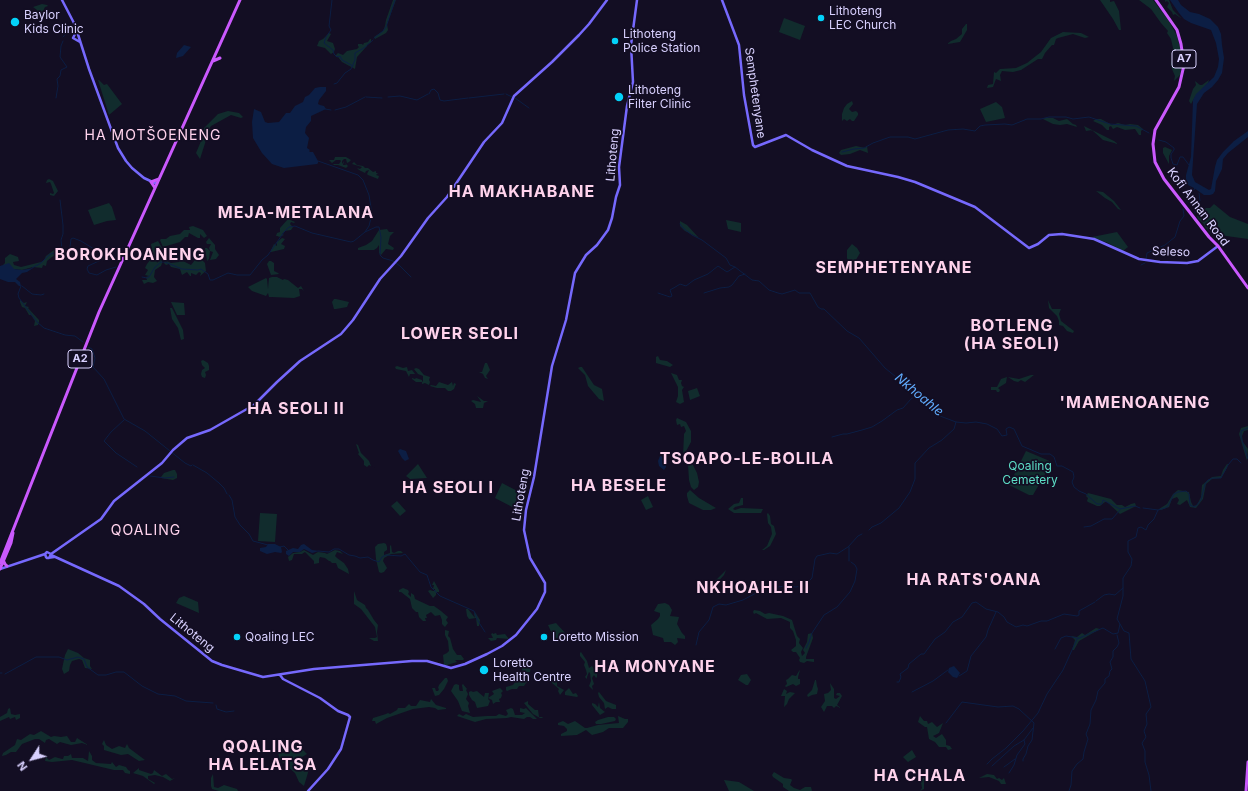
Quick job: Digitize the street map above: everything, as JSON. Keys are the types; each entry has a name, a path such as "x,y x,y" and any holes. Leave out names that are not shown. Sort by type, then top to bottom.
{"main road":[{"path":"62,0 77,30 118,148 132,168 151,182 157,184"},
{"name":"A2","path":"0,563 88,337 240,0"},
{"path":"0,569 40,556 48,555 55,551 101,519 114,501 162,463 172,451 189,437 210,430 254,405 300,361 336,338 353,320 375,286 394,265 428,218 447,197 484,142 502,124 517,93 552,62 579,35 607,0"},
{"name":"Lithoteng","path":"48,555 119,586 144,604 160,619 216,663 263,677 314,669 412,661 427,661 447,668 459,666 487,654 509,642 524,627 545,595 545,583 530,558 524,530 526,510 534,477 552,366 566,320 575,273 586,255 597,245 608,230 620,185 619,167 627,110 633,82 631,45 636,0"},
{"name":"Semphetenyane","path":"722,0 739,45 744,95 753,145 755,147 786,135 812,150 847,166 915,182 975,207 1029,248 1038,244 1049,235 1058,233 1094,239 1120,251"},
{"name":"Kofi Annan Road","path":"1156,0 1176,30 1181,44 1184,65 1178,87 1155,130 1154,157 1158,169 1164,179 1209,237 1218,246 1248,288"},
{"path":"77,30 73,38 80,42"},
{"path":"213,61 220,57 216,54"},
{"path":"151,182 160,178"},
{"path":"151,182 155,188"},
{"name":"Seleso","path":"1120,251 1141,259 1187,263 1198,261 1218,246"},
{"name":"A2","path":"0,569 11,543 13,531"},
{"path":"55,551 56,558"},
{"path":"3,560 8,566"},
{"path":"280,675 283,679 320,698 350,717 341,749 323,776 308,791"},
{"path":"1246,791 1248,762"}],"green space":[{"path":"393,0 396,0 387,24 388,30 386,33 375,39 374,37 383,31"},
{"path":"1100,0 1110,0 1110,2 1114,1 1119,11 1121,30 1119,30"},
{"path":"1139,0 1153,0 1169,21 1177,36 1181,51 1181,71 1180,75 1174,81 1175,76 1171,63 1174,53 1171,39 1167,33 1168,31 1151,9"},
{"path":"1165,0 1169,0 1173,10 1182,19 1175,14 1173,15 1167,7 1169,3 1167,1 1165,2"},
{"path":"42,4 48,6 45,7 42,13 37,14 37,10 33,7"},
{"path":"784,18 805,26 800,40 779,32"},
{"path":"966,24 967,30 960,42 947,44 962,34 962,29"},
{"path":"1063,32 1081,33 1089,37 1085,38 1073,34 1056,39 1054,45 1052,45 1045,53 1042,59 1038,59 1021,70 1013,72 1002,71 1000,75 1001,81 996,79 993,87 987,88 988,85 993,84 994,72 996,73 1000,69 1016,68 1027,63 1041,52 1051,38"},
{"path":"329,33 331,34 327,41 333,43 335,49 331,54 325,48 317,46 319,41"},
{"path":"370,39 371,42 357,57 355,69 342,62 335,56 338,53 343,55 347,51 357,49 359,47 358,44 363,45"},
{"path":"98,80 104,85 107,84 122,104 109,115"},
{"path":"1209,80 1191,104 1189,101 1196,85 1195,81 1202,85"},
{"path":"852,101 853,104 849,109 852,112 856,111 858,115 854,121 850,119 847,121 844,119 842,121 844,108"},
{"path":"996,102 1002,107 1005,118 986,122 980,109"},
{"path":"228,111 239,113 243,117 241,118 231,115 211,126 208,131 200,159 196,153 204,134 204,128 218,114"},
{"path":"1053,118 1059,121 1067,119 1077,127 1067,124 1053,124 1043,119"},
{"path":"1096,119 1101,119 1112,125 1118,123 1125,125 1138,125 1143,129 1141,131 1141,135 1139,135 1135,129 1125,130 1117,127 1113,129 1111,126 1109,127 1109,130 1107,130 1102,125 1093,121"},
{"path":"1084,126 1092,130 1086,131"},
{"path":"1092,130 1114,141 1118,144 1103,140"},
{"path":"856,146 865,148 867,146 868,153 860,150 850,154 841,155 839,153 841,150"},
{"path":"1165,147 1172,150 1169,156 1169,164 1163,153 1163,148"},
{"path":"335,157 346,157 351,160 347,163 346,159 342,161 342,164 344,161 343,165 346,165 345,163 348,166 346,168 333,164 339,164 341,161 340,160 336,160 332,163 329,160 334,160"},
{"path":"354,162 357,165 368,168 373,172 376,171 376,173 378,173 376,175 379,176 378,179 367,174 369,170 365,173 359,170 357,168 360,169 362,167 352,164"},
{"path":"49,179 53,181 58,191 54,196 50,195 50,193 54,193 50,182 46,183"},
{"path":"1096,191 1103,192 1114,201 1121,210 1118,209 1112,202"},
{"path":"109,203 112,207 116,220 94,225 88,210"},
{"path":"1214,204 1230,217 1248,224 1248,239 1212,234 1205,227 1197,216 1206,208 1210,208"},
{"path":"288,219 295,222 291,222 290,224 293,227 291,230 285,231 282,234 284,235 279,237 276,236 277,233 280,232 280,228"},
{"path":"726,220 741,223 741,232 728,229"},
{"path":"680,221 687,225 699,238 685,231 680,226"},
{"path":"193,226 203,230 207,236 204,238 200,234 200,238 198,238 189,233 188,237 185,237 180,242 163,247 160,240 161,239 166,239 170,236 180,234 184,230 190,230 189,227"},
{"path":"387,229 389,232 394,232 390,236 388,244 394,248 393,250 386,249 381,255 379,253 379,245 374,250 358,250 358,248 372,241 379,230"},
{"path":"1117,232 1128,247 1123,251 1092,237"},
{"path":"209,238 215,245 215,249 219,255 216,259 210,260 213,252 210,251 209,248 211,244 207,244 206,242"},
{"path":"282,238 285,239 281,244 285,246 284,249 271,252 274,244 277,246 277,242"},
{"path":"158,241 162,248 157,252 157,263 160,259 162,263 161,266 155,270 154,277 157,281 144,284 142,280 147,280 146,277 149,276 145,275 148,270 145,268 151,259 151,244"},
{"path":"852,244 860,253 854,263 849,263 847,258 847,250"},
{"path":"205,248 210,251 209,259 207,261"},
{"path":"54,250 62,250 63,252 59,253 60,256 58,258 56,255 52,257 47,261 46,266 43,265 42,268 33,267 22,270 13,269 3,265 5,263 5,258 10,254 18,257 19,261 13,262 14,265 21,267 41,262"},
{"path":"201,259 205,263 206,271 200,276 201,273 199,272 196,275 191,273 191,276 187,272 182,275 180,269 171,267 169,264 166,265 164,263 165,260 171,263 179,262 181,260 191,265 195,260"},
{"path":"269,261 274,263 274,271 279,274 271,275 267,264"},
{"path":"272,277 288,280 298,288 301,286 304,291 299,289 300,296 294,298 269,297 268,293 266,296 252,291 248,287 266,278 268,289 269,278"},
{"path":"334,299 349,302 347,307 334,309 332,302"},
{"path":"20,300 24,303 27,302 25,306 29,307 28,308 39,320 38,325 34,326 35,321 25,308 22,307"},
{"path":"1048,300 1052,309 1061,309 1059,314 1061,321 1074,331 1073,333 1067,331 1063,326 1059,325 1057,316 1049,308"},
{"path":"171,302 184,303 185,315 177,315"},
{"path":"170,308 172,308 183,330 184,339 181,340 178,328 172,319"},
{"path":"658,356 660,360 667,361 673,365 670,367 656,363 656,357"},
{"path":"203,360 208,363 209,366 209,370 205,372 205,378 202,377 201,374 202,370 205,368 201,361"},
{"path":"485,363 487,363 490,370 486,376 488,379 479,372 482,372"},
{"path":"397,366 403,368 407,367 408,371 412,370 415,374 410,374 409,377 406,371 396,369 395,367"},
{"path":"582,367 594,385 602,389 604,401 599,399 588,386 585,375 578,368"},
{"path":"414,369 419,369 424,375 430,377 429,385 425,383 422,384 423,376 418,374"},
{"path":"671,373 677,375 679,380 682,380 681,383 684,387 682,390 684,402 680,404 676,402 678,387"},
{"path":"1034,375 1025,382 1021,380 1018,382 1014,381 1008,377 1019,379"},
{"path":"1007,377 1006,383 998,388 1000,390 999,392 996,390 991,390 991,387 997,387 1001,379"},
{"path":"412,378 422,380 422,382 416,382"},
{"path":"439,382 448,385 452,382 453,386 454,383 456,384 454,389 451,391 448,391 445,388 430,386 436,386"},
{"path":"697,388 700,396 690,400 688,391"},
{"path":"477,396 484,401 488,401 484,403 483,408 476,408 475,404 471,401 481,402"},
{"path":"677,418 686,422 691,431 691,442 683,457 684,434 686,431 684,426 681,427 680,424 677,425"},
{"path":"1248,426 1248,430 1244,431 1242,436 1243,442 1248,449 1247,461 1239,434 1241,428"},
{"path":"356,444 371,466 369,465 367,467 364,465 364,461 358,454"},
{"name":"Qoaling Cemetery","path":"1026,451 1052,462 1033,495 1029,495 1009,485"},
{"path":"692,463 697,473 699,482 698,487 694,490 691,487 689,480 688,464 690,465"},
{"path":"418,464 427,478 410,479 406,476"},
{"path":"1227,464 1227,468 1221,478 1212,479 1206,484 1203,499 1196,508 1190,507 1187,500 1180,505 1177,504 1179,500 1177,497 1172,499 1169,507 1161,510 1159,509 1167,504 1173,494 1178,490 1189,492 1193,506 1197,505 1201,497 1202,485 1212,477 1221,476"},
{"path":"175,470 177,474 177,478 173,480 161,478 164,473"},
{"path":"502,483 525,495 518,510 495,498"},
{"path":"690,490 699,498 716,508 711,510 703,510 689,503 687,493"},
{"path":"1088,493 1111,499 1117,505 1122,505 1125,507 1135,503 1136,506 1120,514 1107,502 1097,506 1088,502 1088,498 1086,496"},
{"path":"648,496 653,507 646,510 641,500"},
{"path":"741,498 743,498 743,505 733,509 763,509 761,513 734,513 728,509 734,504 739,503"},
{"path":"397,501 406,511 400,516 391,506"},
{"path":"260,513 277,514 275,542 258,541"},
{"path":"768,513 776,534 770,546 762,550 767,546 772,534 771,527 768,523"},
{"path":"378,544 386,544 387,550 384,552 384,555 390,553 391,545 392,552 394,553 401,551 403,553 391,554 384,558 383,561 387,568 381,573 379,572 376,559 375,547"},
{"path":"304,550 313,555 318,552 327,554 335,550 340,551 343,554 337,552 335,556 344,563 349,574 338,568 336,563 332,563 325,558 320,557 319,563 314,564 314,561 305,552 302,554 294,554 292,560 289,561 288,557 293,553"},
{"path":"726,570 724,575 706,595 716,580"},
{"path":"434,581 439,592 436,592 436,595 433,598 428,591 435,591 435,589 433,589 434,585 432,585"},
{"path":"403,588 408,590 408,594 411,597 411,593 414,595 415,599 430,606 434,606 448,617 446,620 448,623 445,627 442,624 440,615 435,616 431,612 426,615 426,621 423,621 419,617 418,612 412,608 410,599 399,592 399,590"},
{"path":"354,591 357,600 365,605 378,625 378,641 374,641 369,638 377,637 375,627 361,609 354,604"},
{"path":"184,596 198,602 199,613 176,603 179,598"},
{"path":"665,603 669,605 672,610 670,616 679,617 677,624 685,636 685,639 677,638 678,642 675,645 671,642 664,642 663,638 653,635 651,625 660,616 660,613 654,611 658,604"},
{"path":"466,609 468,609 475,618 475,612 480,620 479,626 477,626 476,618 469,619"},
{"path":"754,610 765,614 769,613 783,616 792,620 797,636 800,639 799,643 803,648 801,652 802,656 805,653 803,650 807,642 808,634 812,633 813,638 806,659 814,659 814,662 800,662 800,658 796,652 791,650 796,646 796,640 793,631 790,628 790,622 781,618 767,619 756,613 754,614"},
{"path":"556,623 567,635 560,640 553,636 548,625"},
{"path":"1096,628 1100,629 1079,641 1074,650 1072,650 1075,640 1071,636 1077,637 1082,633 1085,635"},
{"path":"445,630 449,631 448,636 453,649 457,655 461,655 464,659 455,660 457,662 447,665 444,665 443,655 449,651"},
{"path":"496,633 497,635 505,634 509,639 497,638 496,640 491,641 488,638 493,638 491,634"},
{"path":"68,649 90,660 90,666 92,669 85,668 82,660 79,659 72,661 69,671 64,674 62,669"},
{"path":"581,652 587,661 589,668 592,666 597,673 596,678 594,675 592,678 594,684 592,686 593,690 589,686 591,681 589,672 587,679 585,677 587,674 584,665 585,662 580,656"},
{"path":"527,663 531,666 530,672 523,672 521,667 526,666"},
{"path":"800,670 798,679 800,679 800,684 796,686 793,684 786,687 786,680 792,675 796,676"},
{"path":"528,673 530,675 529,681 524,686 519,686 517,689 506,690 506,687 513,685 521,674 526,675"},
{"path":"747,674 751,680 748,685 746,685 738,680 741,675"},
{"path":"552,677 557,681 557,686 564,690 560,695 558,691 559,689 550,679"},
{"path":"445,678 447,678 448,681 444,689 439,695 435,696 432,688 435,688 436,691 438,691 439,685"},
{"path":"815,680 818,689 817,694 808,697 807,695 812,690"},
{"path":"830,683 834,689 834,698 836,699 840,696 836,695 837,693 840,693 842,696 837,705 841,708 836,706 834,708 832,706 827,706 824,712 821,707 825,701 824,694 831,690"},
{"path":"456,684 459,685 460,691 463,691 463,684 467,689 468,694 466,699 469,703 468,706 470,713 462,711 458,701 451,691"},
{"path":"500,688 503,691 501,693 501,698 499,699 500,702 493,704 492,700 488,698 494,694 492,691"},
{"path":"569,688 573,694 576,693 578,696 577,697 565,695 565,692"},
{"path":"784,689 787,691 786,694 790,692 795,693 784,707 785,696 781,696"},
{"path":"477,691 484,697 485,693 489,693 488,699 490,701 488,706 477,708 475,702 469,695 469,692"},
{"path":"599,692 606,701 616,705 616,709 608,707 605,709 604,703 599,697"},
{"path":"431,699 436,705 446,709 438,710 429,707 413,709 387,718 376,724 375,721 372,721 373,718 388,713 390,714 398,708 405,708 409,704 411,706 416,706 420,700 430,702"},
{"path":"528,701 528,704 535,710 538,710 539,717 543,718 540,718 533,714 524,703"},
{"path":"599,702 600,708 605,712 600,715 592,705 592,703 598,707"},
{"path":"10,708 11,714 20,714 20,718 16,720 15,717 10,719 9,717 0,721 0,717 7,713 8,709"},
{"path":"511,708 513,709 515,715 522,715 525,713 520,712 520,708 526,708 537,719 530,717 524,719 511,717 486,719 475,722 457,716 459,714 463,716 466,714 473,717 496,716 499,714 506,716 508,714 506,710"},
{"path":"618,716 628,719 628,722 623,728 609,728 603,732 592,735 586,730 577,735 561,736 561,734 567,731 567,729 564,726 558,725 558,723 563,721 568,724 575,721 587,728 598,725 619,723"},
{"path":"920,716 924,721 927,721 928,724 932,722 937,727 943,723 939,733 933,736 936,738 942,734 946,740 946,745 950,746 952,749 948,750 946,747 939,747 935,742 929,739 927,727 918,722"},
{"path":"614,717 616,719 615,721 601,724 596,724 595,722 598,720"},
{"path":"41,731 51,737 67,736 71,742 75,742 77,738 88,745 82,743 71,745 60,742 57,744 49,739 46,740 45,743 39,739 35,739 22,744 16,752 11,752 2,756 3,753 15,745 17,739 21,740 30,734 34,735"},
{"path":"104,740 106,745 112,749 119,746 125,748 127,744 129,748 145,760 139,761 128,754 121,755 104,750 104,746 102,744"},
{"path":"299,746 307,754 297,761 304,765 304,768 310,766 304,786 299,782 295,773 280,760 278,753 285,753"},
{"path":"912,750 916,757 908,762 903,757"},
{"path":"89,751 92,756 92,760 96,763 111,764 112,762 116,767 119,765 126,767 130,771 130,774 125,773 123,770 114,770 72,760 52,762 45,761 46,757 49,760 55,757 63,759 64,756 71,754 72,758 83,758 88,761"},
{"path":"139,768 139,770 151,774 154,770 162,776 166,774 172,779 175,778 170,781 155,775 148,776 148,779 155,783 154,784 143,776 133,773"},
{"path":"924,770 928,773 929,779 924,781 924,789 920,791 922,788 921,782"},
{"path":"774,772 784,778 791,779 790,785 794,788 800,790 805,787 811,787 812,791 789,791 783,787 783,784 773,777 772,775"},
{"path":"213,774 214,787 218,788 224,785 237,789 238,791 219,791 212,789 211,778"},
{"path":"987,774 994,775 997,779 999,778 1002,780 1004,778 1006,784 1001,784 999,781 989,777 979,778"},
{"path":"724,780 739,782 754,791 729,791"}],"water":[{"path":"1170,0 1178,0 1181,5 1190,12 1210,19 1218,27 1221,34 1224,58 1222,73 1212,87 1204,93 1197,104 1192,175 1195,182 1209,190 1211,189 1217,160 1234,141 1248,131 1248,137 1228,153 1223,159 1222,169 1216,181 1215,191 1210,195 1204,195 1188,185 1186,183 1186,175 1191,157 1193,100 1196,94 1214,77 1219,59 1216,43 1211,30 1184,19"},
{"path":"184,45 191,47 183,56 176,58 177,53"},
{"path":"326,87 326,91 319,100 318,104 324,106 326,109 311,116 311,121 306,127 305,133 309,138 307,148 310,152 313,152 318,163 284,168 272,164 262,153 253,138 252,122 254,109 261,112 265,122 279,122 286,113 290,113 295,106 303,102 305,97 315,88"},
{"path":"9,263 14,269 22,270 33,268 22,273 16,279 20,282 21,286 15,282 8,282 0,279 0,266"},
{"path":"400,449 406,451 409,459 405,461 402,458 398,451"},
{"path":"660,456 666,458 666,467 664,470 659,466 658,461"},
{"path":"268,544 275,544 281,547 282,552 267,554 260,551 260,548 266,547"},
{"path":"304,544 312,550 319,551 312,553 304,549 300,552 293,552 289,556 286,554 286,551 293,548 298,549"},
{"path":"954,666 960,673 957,678 953,677 948,672 949,668"}],"waterway":[{"path":"332,0 329,26 331,30 324,43 333,50 337,57 340,56 342,60 353,66"},
{"path":"374,38 386,27 395,0"},
{"path":"63,37 70,29"},
{"path":"334,84 337,83 345,73 351,69 355,60 355,53 364,48 373,40"},
{"path":"56,98 58,86 57,79 60,76 61,70 67,67 60,57 63,41"},
{"path":"429,94 431,90 434,89 438,93 440,100 444,101 468,98"},
{"path":"388,97 400,96 417,100 428,94"},
{"path":"469,98 504,94"},
{"path":"506,94 512,97"},
{"path":"335,110 346,107 365,97"},
{"path":"366,97 382,98"},
{"path":"515,98 529,108"},
{"path":"325,109 331,110"},
{"path":"842,152 864,148 890,137 908,137 915,139 948,130 963,129 975,131 980,126 985,125 1012,125 1027,119 1041,119 1049,117 1066,117 1073,119 1089,117 1110,124 1136,126 1149,133"},
{"path":"1159,140 1166,142 1174,148 1171,154 1173,164 1177,165 1180,157 1183,157 1189,165"},
{"path":"318,161 358,175 363,180 369,195 372,214 369,226 365,232"},
{"path":"1187,202 1187,197 1191,196 1189,190 1190,188 1194,190 1195,187"},
{"path":"1195,213 1196,204 1200,201 1199,193"},
{"path":"60,200 63,225 61,240 62,250"},
{"path":"1146,259 1147,253 1165,245 1175,237 1180,221 1184,216 1183,209"},
{"path":"680,224 692,235 702,240 726,258 730,265 735,267"},
{"path":"142,277 149,277 155,267 161,262 165,262 182,269 201,269 208,274 210,280 228,273 250,275 268,255 284,232 289,227 295,226 312,233 351,242 365,232 379,227 381,237 380,255 383,258 393,261 411,277"},
{"path":"32,268 41,263 49,255 67,250 70,247 71,239 73,238 99,252 101,260 88,266 87,269 89,273 97,275 116,267"},
{"path":"1141,265 1145,263"},
{"name":"Nkhoahle","path":"658,293 670,297 672,296 670,290 680,284 686,286 694,280 708,274 718,266 727,272 735,267 752,280 759,281 769,290 778,293 782,294 795,290 799,293 810,293 818,307 824,309 847,331 859,338 885,368 901,381 916,389 940,416 956,422 976,422 987,424 997,429 1002,436 1007,435 1006,429 1009,427 1014,429 1022,446 1041,454 1050,454 1054,457 1057,466 1062,466 1073,472 1074,477 1072,482 1074,487 1086,494 1097,504 1102,504 1103,500 1120,509 1135,506 1140,508"},
{"path":"704,293 729,287 739,276 745,274"},
{"path":"21,286 18,294 19,298 37,322 44,328 65,335 75,336 83,342"},
{"path":"22,286 32,294 44,294"},
{"path":"88,347 92,349 95,358 93,367 104,379 124,419 145,431 185,463 191,466 192,465"},
{"path":"832,437 872,427 897,410 903,408 915,396 922,396"},
{"path":"124,420 104,441 116,453 137,467"},
{"path":"869,530 881,523 899,508 910,492 915,479 915,463 929,448 942,440 954,429 956,422"},
{"name":"Nkhoahle","path":"1248,428 1241,431 1241,437 1248,459"},
{"name":"Nkhoahle","path":"1143,508 1158,510 1165,508 1168,506 1174,494 1186,491 1189,494 1190,505 1195,507 1201,500 1205,484 1208,480 1213,478 1221,478 1233,459 1237,459 1241,463"},
{"path":"193,465 207,473 219,483 227,494"},
{"path":"150,476 165,478 174,477"},
{"path":"229,495 232,500 235,517 240,525 249,534 253,541 268,545"},
{"path":"1084,527 1091,526 1104,519 1112,519 1120,510"},
{"path":"987,764 1006,748 1038,713 1047,694 1063,670 1077,639 1103,628 1113,634 1118,633 1120,624 1117,619 1123,596 1123,578 1131,566 1132,559 1128,552 1128,541 1136,537 1138,528 1141,527 1146,530 1148,525 1154,519 1158,510"},
{"path":"696,645 699,632 709,620 713,607 719,604 726,605 743,600 758,592 770,588 785,586 796,587 805,585 812,578 815,559 817,556 830,553 837,554 848,547 858,536 862,534"},
{"path":"280,547 284,546 289,551"},
{"path":"849,547 849,561"},
{"path":"318,551 329,552 334,549 339,549 349,555 360,558 368,557 379,562 382,557 386,555 401,556 405,554 420,572 427,575 431,587 440,596 474,611 485,632"},
{"path":"806,648 812,633 824,615 837,607 850,592 855,581 857,569 851,562"},
{"path":"1096,601 1104,595 1115,595 1123,588"},
{"path":"897,682 899,682 901,677 900,674 908,668 909,664 921,654 924,654 935,639 945,632 953,622 962,617 972,603 976,602 986,609 998,612 1007,622 1016,627 1047,621 1064,614 1077,616 1079,615 1079,611 1095,602"},
{"path":"959,676 967,671 971,656 986,637 996,612"},
{"path":"1120,624 1124,631 1129,633 1131,659 1145,681 1151,707 1146,714 1147,724 1144,731 1146,737 1142,743 1145,751 1145,762 1149,775 1151,791"},
{"path":"1069,791 1072,771 1083,759 1088,739 1086,734 1090,724 1091,710 1096,700 1098,691 1105,683 1105,679 1109,676 1112,669 1110,662 1113,657 1113,651 1119,643 1117,635"},
{"path":"1055,649 1061,638 1066,636 1078,638"},
{"path":"5,674 36,657 59,657 67,660 78,657 84,659 87,667 98,675 124,672 142,686 158,694 175,696 186,701 213,703"},
{"path":"912,692 933,681 948,670"},
{"path":"946,723 962,702 998,707 1013,706 1019,709 1034,723 1032,740 1028,746 1023,761"},
{"path":"216,705 217,709 226,712 234,711"},
{"path":"992,766 1014,746 1024,740 1033,728"},
{"path":"1009,773 1014,765 1017,755 1025,744 1024,740"},
{"path":"1004,767 1015,759"}],"place":[{"name":"Lithoteng LEC Church","path":"821,18"},
{"name":"Baylor Kids Clinic","path":"15,22"},
{"name":"Lithoteng Police Station","path":"615,41"},
{"name":"Lithoteng Filter Clinic","path":"619,97"},
{"name":"Qoaling LEC","path":"237,637"},
{"name":"Loretto Mission","path":"544,637"},
{"name":"Loretto Health Centre","path":"484,670"}],"district":[{"name":"HA MOTŠOENENG","path":"153,136"},
{"name":"HA MAKHABANE","path":"522,192"},
{"name":"MEJA-METALANA","path":"296,213"},
{"name":"BOROKHOANENG","path":"130,255"},
{"name":"SEMPHETENYANE","path":"894,268"},
{"name":"LOWER SEOLI","path":"460,334"},
{"name":"BOTLENG (HA SEOLI)","path":"1012,335"},
{"name":"'MAMENOANENG","path":"1135,403"},
{"name":"HA SEOLI II","path":"296,409"},
{"name":"TSOAPO-LE-BOLILA","path":"747,459"},
{"name":"HA BESELE","path":"619,486"},
{"name":"HA SEOLI I","path":"448,488"},
{"name":"QOALING","path":"146,531"},
{"name":"HA RATS'OANA","path":"974,580"},
{"name":"NKHOAHLE II","path":"753,588"},
{"name":"HA MONYANE","path":"655,667"},
{"name":"QOALING HA LELATSA","path":"263,756"},
{"name":"HA CHALA","path":"920,776"}]}
